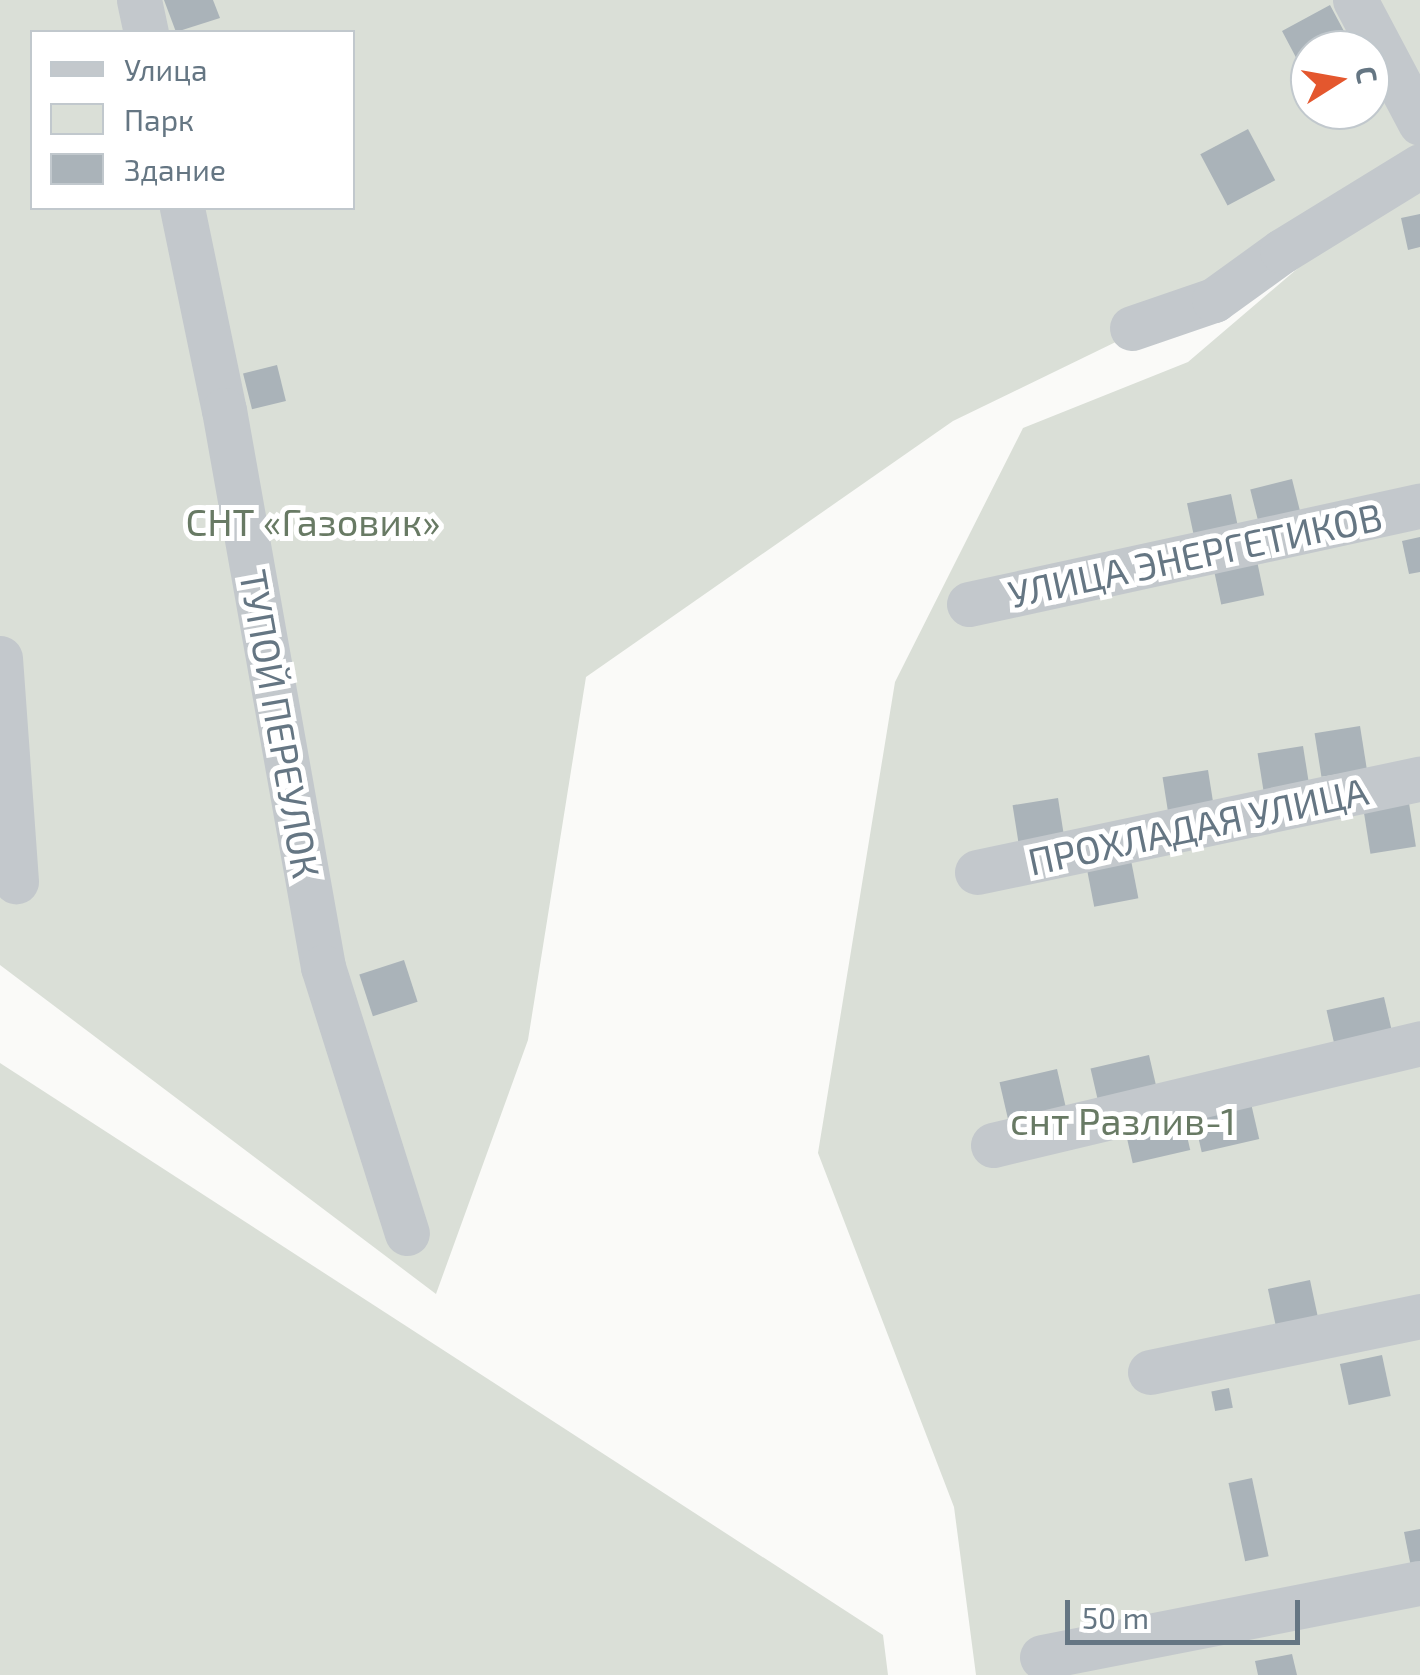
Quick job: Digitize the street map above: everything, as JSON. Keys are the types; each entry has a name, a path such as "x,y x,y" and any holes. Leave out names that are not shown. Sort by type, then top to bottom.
{"lane":[{"path":"140,0 146,30"},
{"path":"1355,0 1420,123"},
{"path":"1132,328 1214,300 1282,251 1420,166"},
{"name":"ТУПОЙ ПЕРЕУЛОК","path":"182,210 224,410 323,966 407,1233"},
{"name":"УЛИЦА ЭНЕРГЕТИКОВ","path":"969,604 1420,506"},
{"path":"0,658 16,882"},
{"name":"ПРОХЛАДАЯ УЛИЦА","path":"977,872 1420,779"},
{"path":"992,1145 1420,1043"},
{"path":"1150,1372 1420,1316"},
{"path":"1042,1657 1420,1582"}],"green space":[{"path":"0,0 1420,0 1420,1675 976,1675 954,1507 818,1153 895,682 1023,428 1188,362 1338,234 953,421 586,677 528,1040 436,1294 0,965"},
{"path":"0,1063 883,1635 888,1675 0,1675"}],"building":[{"path":"164,0 213,0 220,18 175,30"},
{"path":"1330,5 1343,30 1290,30 1290,46 1282,31"},
{"path":"1248,129 1275,180 1228,206 1200,154"},
{"path":"1420,214 1420,247 1408,250 1401,218"},
{"path":"277,365 286,401 252,409 243,373"},
{"path":"1292,479 1300,512 1259,522 1250,489"},
{"path":"1231,494 1238,528 1194,538 1187,503"},
{"path":"1420,537 1420,572 1409,574 1402,541"},
{"path":"1257,561 1264,595 1221,604 1214,570"},
{"path":"1360,726 1367,769 1321,777 1315,733"},
{"path":"1303,746 1310,789 1264,797 1258,753"},
{"path":"1208,770 1215,813 1169,821 1163,777"},
{"path":"1058,798 1065,842 1020,850 1013,805"},
{"path":"1409,803 1416,846 1370,854 1364,810"},
{"path":"1130,855 1138,898 1094,907 1086,864"},
{"path":"404,960 418,1002 373,1016 359,975"},
{"path":"1384,997 1393,1036 1336,1049 1327,1010"},
{"path":"1149,1055 1158,1095 1100,1108 1091,1068"},
{"path":"1057,1069 1066,1109 1009,1122 1000,1082"},
{"path":"1250,1099 1259,1139 1202,1152 1193,1112"},
{"path":"1181,1110 1190,1150 1133,1163 1124,1123"},
{"path":"1310,1280 1319,1321 1277,1330 1268,1289"},
{"path":"1382,1355 1391,1396 1349,1405 1340,1364"},
{"path":"1229,1388 1233,1408 1215,1411 1211,1391"},
{"path":"1252,1478 1269,1556 1245,1561 1229,1483"},
{"path":"1420,1529 1420,1570 1412,1572 1404,1532"},
{"path":"1292,1654 1297,1675 1258,1675 1255,1661"}],"park label":[{"name":"СНТ «Газовик»","path":"313,522"},
{"name":"снт Разлив-1","path":"1123,1121"}]}
